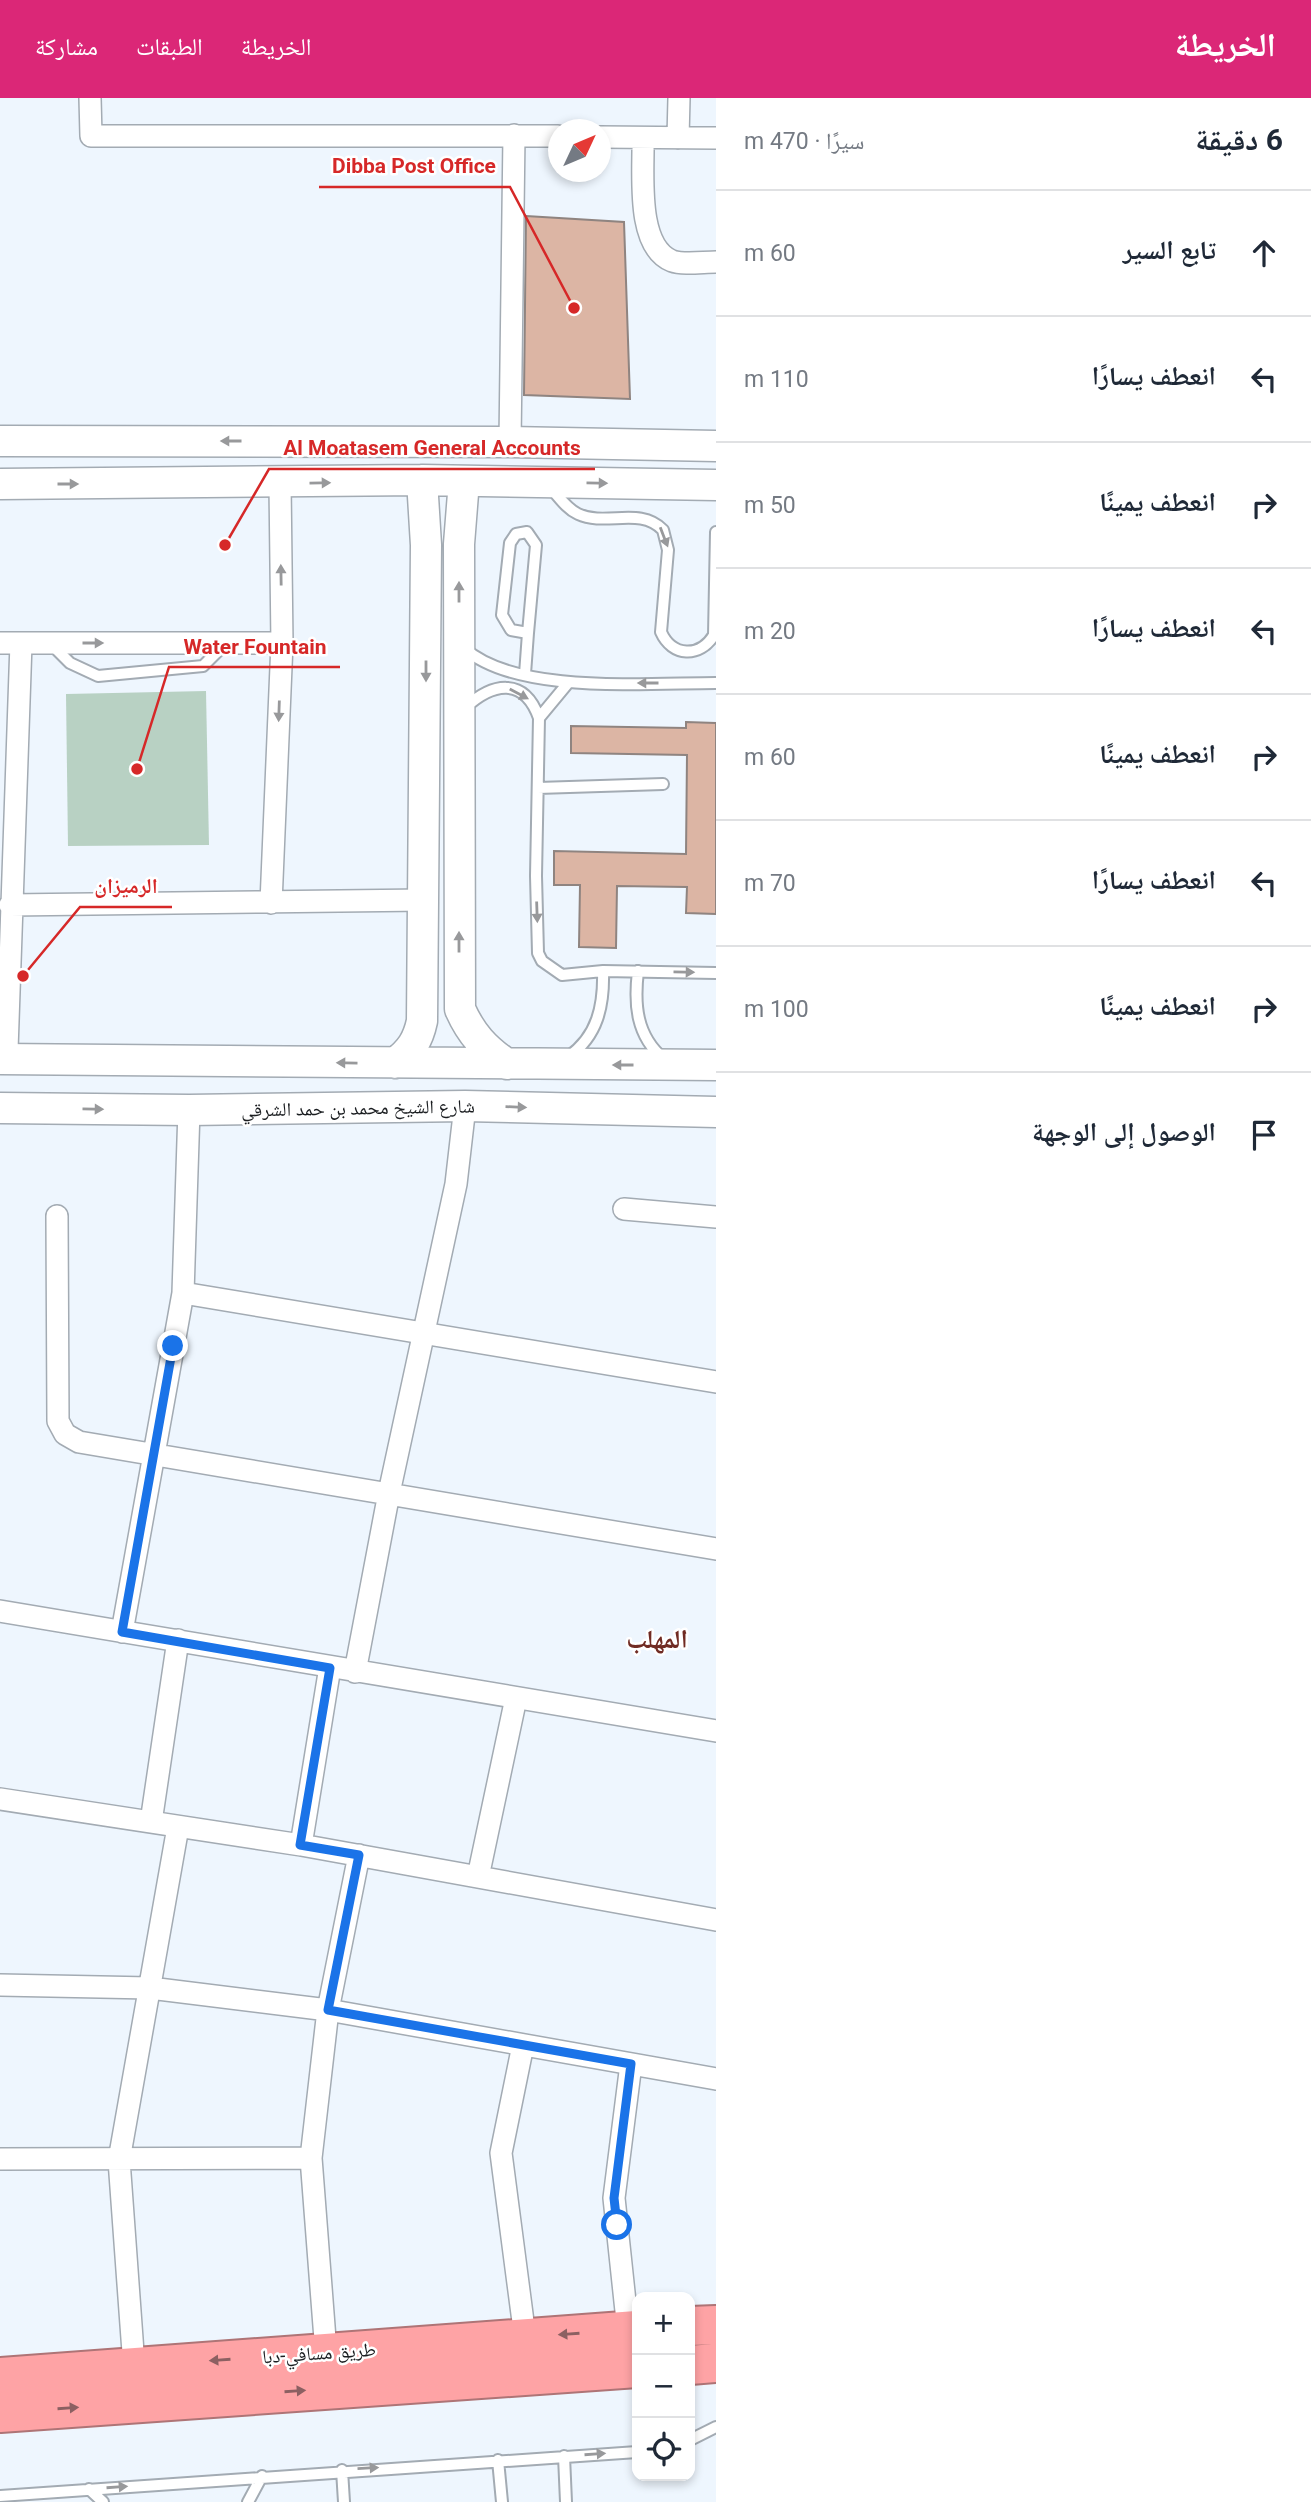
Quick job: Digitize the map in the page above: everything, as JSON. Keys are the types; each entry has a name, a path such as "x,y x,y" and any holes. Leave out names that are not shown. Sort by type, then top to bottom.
{"highway":[{"path":"695,2326 716,2325"},
{"name":"طريق مسافي-دبا","path":"0,2377 632,2330"},
{"path":"695,2365 716,2363"},
{"name":"طريق مسافي-دبا","path":"0,2413 632,2368"}],"street":[{"path":"90,98 91,136 548,136"},
{"path":"678,98 678,138"},
{"path":"510,442 514,135"},
{"path":"611,137 716,138"},
{"path":"643,138 646,225 654,248 673,261 716,262"},
{"path":"0,441 510,442 716,446"},
{"path":"40,441 19,463 9,484 280,484 422,480 716,485"},
{"path":"395,1063 409,1052 418,1038 423,993 426,545 422,480"},
{"path":"464,481 459,544 458,993 460,1009 470,1032 486,1050 508,1064"},
{"path":"271,903 282,643 280,484"},
{"path":"426,545 459,544"},
{"path":"282,643 10,643 10,905 2,1053 64,1059 716,1065"},
{"path":"10,905 425,900"},
{"path":"423,993 458,993"},
{"path":"355,1672 389,1493 426,1333 456,1184 465,1106"},
{"name":"شارع الشيخ محمد بن حمد الشرقي","path":"0,1108 189,1110 465,1106 716,1112"},
{"path":"0,1121 23,1121 58,1109"},
{"path":"122,1632 183,1293 189,1110"},
{"path":"624,1209 716,1217"},
{"path":"57,1216 58,1421 65,1434 79,1442 716,1549"},
{"path":"183,1293 716,1382"},
{"path":"0,1611 716,1731"},
{"path":"151,1822 178,1640"},
{"path":"300,1845 330,1668"},
{"path":"478,1877 516,1698"},
{"path":"0,1799 300,1845 716,1920"},
{"path":"134,2366 119,2160 178,1827"},
{"path":"326,2352 311,2158 328,2010 359,1855"},
{"path":"0,1985 150,1988 328,2010 716,2079"},
{"path":"523,2045 501,2153 525,2337"},
{"path":"631,2064 614,2198 632,2323"},
{"path":"0,2159 311,2158"}],"lane":[{"path":"546,482 580,515 595,518 647,519 663,530 668,550 661,632 665,640 678,651 687,653 703,648 714,635 716,532"},
{"path":"525,674 537,545 531,535 521,532 510,543 502,615 511,630 528,633"},
{"path":"50,643 70,663 98,676 180,671 203,666 226,643"},
{"path":"459,644 492,666 568,683 716,684"},
{"path":"539,718 568,683"},
{"path":"460,712 487,690 509,688 529,698 539,718 538,953 548,968 562,975 603,971 716,973"},
{"path":"538,788 663,784"},
{"path":"558,1064 572,1055 594,1028 604,996 603,971"},
{"path":"638,971 635,995 641,1027 659,1054 672,1065"},
{"path":"695,2438 716,2427"},
{"path":"0,2496 342,2470 632,2452"},
{"path":"564,2456 566,2502"},
{"path":"498,2460 502,2502"},
{"path":"342,2470 344,2502"},
{"path":"248,2502 262,2476"},
{"path":"89,2489 103,2502"}],"green space":[{"path":"206,691 209,845 68,846 66,694"}],"building":[{"path":"526,216 624,222 630,399 524,395"},
{"path":"686,722 716,723 716,914 686,913 687,887 617,886 616,948 579,947 580,885 554,885 554,851 686,854 687,755 571,753 571,726 686,728"}],"place":[{"name":"Dibba Post Office","path":"574,308"},
{"name":"Al Moatasem General Accounts","path":"225,545"},
{"name":"Water Fountain","path":"137,769"},
{"name":"الرميزان","path":"23,976"}],"district":[{"name":"المهلب","path":"657,1639"}],"route":[{"path":"173,1346 122,1632 330,1668 300,1845 359,1855 328,2010 631,2064 614,2198 617,2225"}]}
